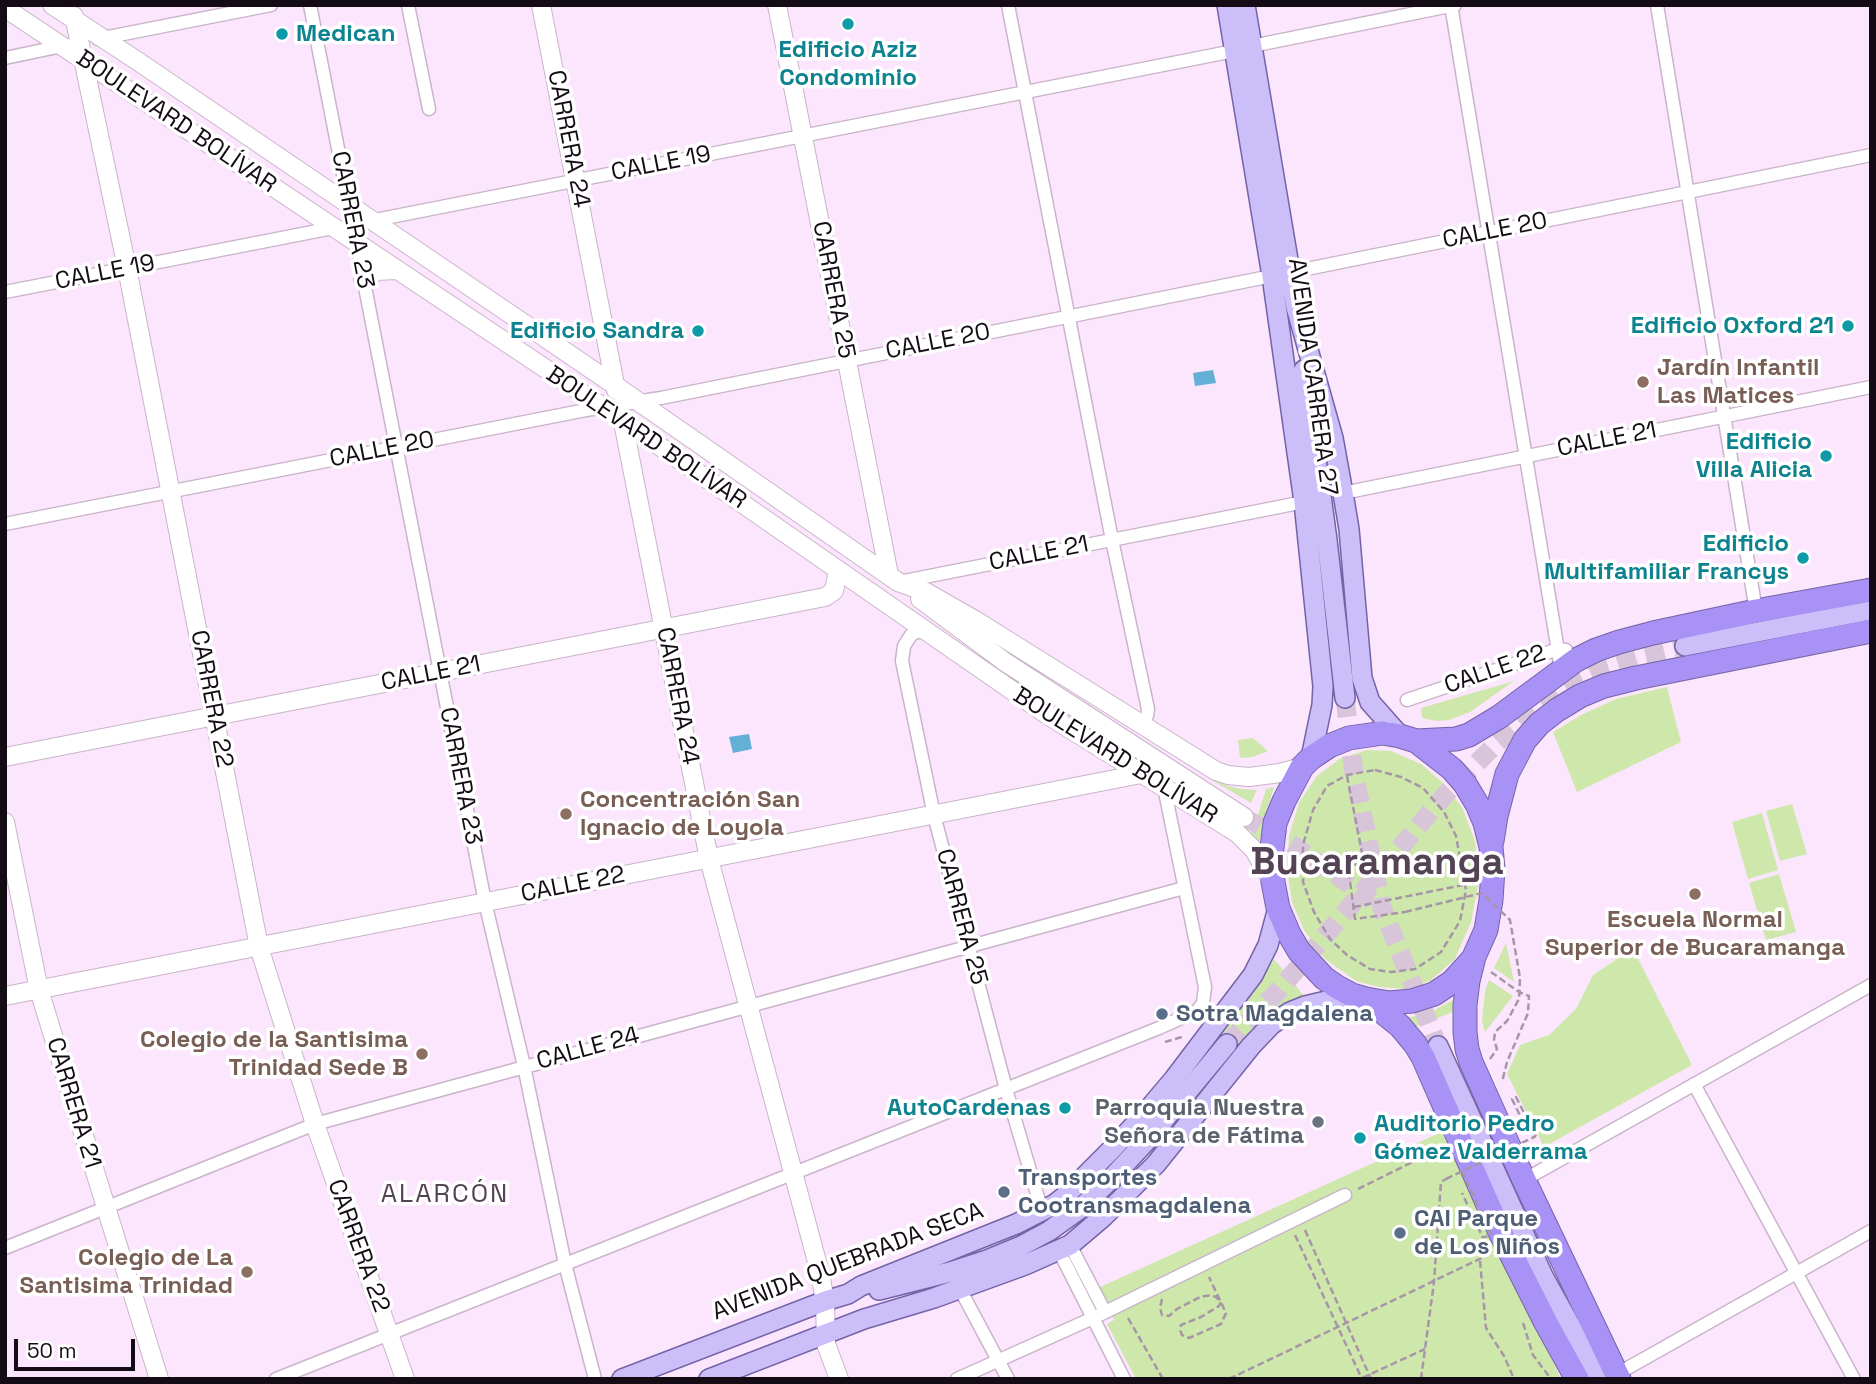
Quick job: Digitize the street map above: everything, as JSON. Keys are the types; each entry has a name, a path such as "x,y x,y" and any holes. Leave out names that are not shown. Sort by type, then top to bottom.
{"highway":[{"path":"1577,1379 1510,1252 1431,1073 1415,1044 1400,1026 1359,997 1324,978 1299,951 1289,934 1278,908 1273,882 1271,856 1275,823 1306,762 1329,746 1349,738 1383,733 1408,738 1455,739 1469,735 1499,717 1559,659 1584,656 1619,642 1653,633 1871,590"},
{"path":"1491,847 1501,792 1525,740 1556,710 1580,696 1604,686 1636,678 1871,631"},
{"path":"1408,738 1452,769 1465,784 1485,823 1493,869 1491,901 1481,964 1468,981 1465,1005 1467,1049 1477,1077 1612,1377"},
{"path":"1359,997 1389,1003 1412,1001 1434,994 1481,964"}],"main road":[{"name":"AVENIDA CARRERA 27","path":"1227,5 1243,48 1281,274 1323,686 1322,705 1306,762"},
{"name":"AVENIDA CARRERA 27","path":"1243,48 1245,5"},
{"name":"AVENIDA CARRERA 27","path":"1281,274 1296,307 1333,438 1349,529 1365,691 1375,709 1408,738"},
{"path":"1296,307 1345,698"},
{"path":"1685,646 1871,610"},
{"name":"AVENIDA QUEBRADA SECA","path":"622,1379 848,1294 861,1286 993,1234 1042,1211 1064,1197 1110,1151 1174,1079 1253,975 1268,945 1278,908"},
{"path":"709,1379 864,1319 960,1289 1064,1248 1103,1217 1156,1164 1251,1046 1272,1024 1305,1006 1359,997"},
{"path":"848,1294 887,1289 950,1272 1010,1251 1049,1231 1081,1208 1110,1180 1149,1138 1227,1044"},
{"path":"1438,1046 1543,1276 1612,1377"}],"street":[{"name":"BOULEVARD BOLÍVAR","path":"52,5 73,13 103,38 616,386"},
{"path":"5,58 75,50 103,38 271,5"},
{"name":"CARRERA 23","path":"310,5 485,902 524,1066 565,1264 594,1379"},
{"path":"408,5 429,108"},
{"name":"CARRERA 24","path":"541,5 709,859 820,1273 825,1301 828,1352 839,1379"},
{"name":"CARRERA 25","path":"777,5 846,360 894,579"},
{"path":"1008,5 1112,540 1148,709 1147,716 1140,725"},
{"path":"1453,5 1559,659"},
{"name":"CALLE 19","path":"5,292 1025,92 1453,5"},
{"path":"1657,5 1756,611"},
{"name":"BOULEVARD BOLÍVAR","path":"5,8 75,50 396,270 894,579 926,592 975,620 1207,767 1228,775 1249,777 1280,773 1306,762"},
{"name":"CARRERA 22","path":"73,13 75,50 127,268 259,947 315,1124 405,1379"},
{"name":"CALLE 20","path":"5,524 396,448 621,409 846,360 1871,155"},
{"path":"363,280 377,271 396,270"},
{"name":"CALLE 21","path":"1343,493 1871,387"},
{"name":"BOULEVARD BOLÍVAR","path":"621,409 925,632 1046,714 1244,839 1273,882"},
{"name":"CALLE 21","path":"894,579 1304,502"},
{"name":"CALLE 21","path":"5,757 825,597 834,591 838,570"},
{"path":"894,579 1005,662 1244,817"},
{"name":"CARRERA 25","path":"925,632 911,635 904,646 902,660 934,815 1006,1089 1042,1211"},
{"name":"CALLE 22","path":"1407,700 1559,659"},
{"name":"CALLE 22","path":"5,996 1142,774"},
{"path":"276,1379 1197,1011 1203,1003 1205,987 1164,787"},
{"name":"CARRERA 21","path":"5,822 39,990 159,1379"},
{"name":"CALLE 24","path":"5,1248 315,1124 1184,888"},
{"path":"1524,1180 1871,985"},
{"path":"1694,1084 1854,1379"},
{"path":"957,1379 1121,1305 1345,1195"},
{"path":"1612,1377 1871,1231"},
{"path":"1064,1248 1099,1315 1124,1379"},
{"path":"960,1289 1008,1379"}],"path":[{"path":"1374,770 1401,777 1423,789 1444,812 1455,836 1466,890 1460,922 1441,952 1415,969 1391,972 1370,969 1347,955 1330,939 1314,912 1303,882 1303,845 1313,810 1328,786 1347,775 1374,770"},
{"path":"1347,775 1364,863 1348,866"},
{"path":"1346,851 1355,919 1405,912 1482,893 1510,920 1520,978 1519,999 1507,1021 1495,1032 1497,1049 1485,1064"},
{"path":"1353,907 1465,884"},
{"path":"1481,964 1519,992 1530,996 1528,1013 1507,1062 1502,1091"},
{"path":"1421,1379 1434,1282 1441,1182 1535,1136 1516,1097 1512,1099 1524,1124"},
{"path":"1345,1195 1460,1139"},
{"path":"1462,1171 1491,1234 1483,1238 1462,1193"},
{"path":"1294,1220 1362,1379 1425,1349"},
{"path":"1294,1220 1347,1323 1370,1377"},
{"path":"1229,1379 1490,1254"},
{"path":"1479,1259 1486,1328 1504,1356 1514,1379"},
{"path":"1203,1264 1221,1302 1226,1313 1221,1324 1189,1338 1182,1335 1181,1325 1201,1317 1221,1302"},
{"path":"1163,1299 1160,1308 1163,1315 1169,1316 1177,1308 1200,1297 1216,1297 1221,1302"},
{"path":"1121,1305 1163,1379"},
{"path":"1524,1315 1523,1324 1533,1354 1551,1379"}],"green space":[{"path":"1514,681 1470,712 1449,720 1422,718 1421,708"},
{"path":"1667,687 1681,742 1577,792 1553,732 1616,699"},
{"path":"1253,738 1268,751 1240,758 1238,740"},
{"path":"1367,750 1391,751 1421,764 1443,783 1462,807 1475,841 1479,881 1471,922 1455,959 1430,981 1406,989 1379,987 1356,981 1325,959 1304,930 1292,902 1287,869 1289,836 1299,803 1316,777 1339,759"},
{"path":"1203,775 1225,785 1257,790 1251,803"},
{"path":"1274,787 1259,843 1250,835 1266,789"},
{"path":"1792,804 1807,854 1780,861 1766,811"},
{"path":"1762,813 1778,870 1748,879 1732,822"},
{"path":"1779,874 1796,932 1766,940 1749,883"},
{"path":"1629,941 1692,1065 1544,1147 1507,1074 1520,1045 1549,1035 1576,1009 1593,975 1614,961"},
{"path":"1506,943 1514,982 1494,968"},
{"path":"1274,959 1305,997 1239,1047 1219,1031 1261,980"},
{"path":"1489,980 1513,996 1485,1032 1482,1020"},
{"path":"1453,1000 1453,1012 1425,1023 1414,1027 1406,1018 1429,1013"},
{"path":"1446,1130 1561,1379 1136,1379 1107,1324 1114,1320 1098,1288"}],"water":[{"path":"1213,370 1216,383 1195,386 1193,373"},
{"path":"749,734 752,749 733,753 729,737"}],"tunnel":[{"path":"1227,1044 1278,991 1444,796 1537,708 1574,680 1599,669 1685,646"},
{"path":"1345,698 1354,773 1382,908 1438,1046"},
{"path":"1244,817 1295,846 1382,908"}],"place":[{"name":"Edificio Aziz Condominio","path":"848,24"},
{"name":"Medican","path":"282,34"},
{"name":"Edificio Oxford 21","path":"1848,326"},
{"name":"Edificio Sandra","path":"698,331"},
{"name":"Jardín Infantil Las Matices","path":"1643,382"},
{"name":"Edificio Villa Alicia","path":"1826,456"},
{"name":"Edificio Multifamiliar Francys","path":"1803,558"},
{"name":"Concentración San Ignacio de Loyola","path":"566,814"},
{"name":"Escuela Normal Superior de Bucaramanga","path":"1695,894"},
{"name":"Sotra Magdalena","path":"1162,1014"},
{"name":"Colegio de la Santisima Trinidad Sede B","path":"422,1054"},
{"name":"AutoCardenas","path":"1065,1108"},
{"name":"Parroquia Nuestra Señora de Fátima","path":"1318,1122"},
{"name":"Auditorio Pedro Gómez Valderrama","path":"1360,1138"},
{"name":"Transportes Cootransmagdalena","path":"1004,1192"},
{"name":"CAI Parque de Los Niños","path":"1400,1233"},
{"name":"Colegio de La Santisima Trinidad","path":"247,1272"}],"district":[{"name":"Bucaramanga","path":"1377,864"},
{"name":"ALARCÓN","path":"445,1195"}]}
